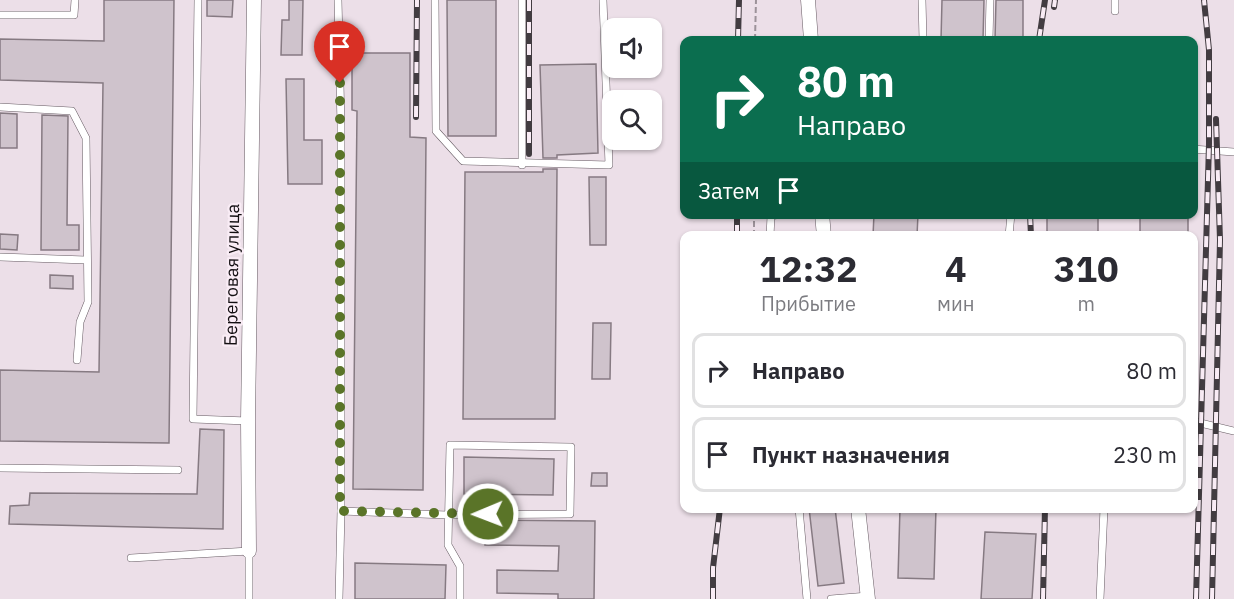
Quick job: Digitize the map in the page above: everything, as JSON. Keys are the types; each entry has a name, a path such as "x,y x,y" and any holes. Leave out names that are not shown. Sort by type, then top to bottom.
{"street":[{"name":"Береговая улица","path":"249,551 248,420 254,0"},
{"path":"808,0 811,36"},
{"path":"859,513 868,597"}],"lane":[{"path":"0,15 74,15 75,0"},
{"path":"198,0 193,419 248,420"},
{"path":"338,0 341,125 339,599"},
{"path":"435,0 436,131 463,161 522,165 609,165 603,0"},
{"path":"522,0 522,165"},
{"path":"922,0 923,36"},
{"path":"989,36 990,0"},
{"path":"1115,0 1115,11"},
{"path":"0,106 72,111 86,138 87,302 80,322 77,360"},
{"path":"1198,149 1234,152"},
{"path":"0,257 86,260"},
{"path":"1198,422 1234,431"},
{"path":"340,511 447,515 570,514 570,447 450,445 447,515 447,545 460,566 460,599"},
{"path":"0,468 178,470"},
{"path":"799,513 807,599"},
{"path":"1100,599 1104,513"},
{"path":"131,558 249,551 249,599"},
{"path":"831,599 868,597"}],"path":[{"path":"755,36 756,0"}],"building":[{"path":"104,0 174,0 169,443 0,441 0,370 99,372 103,83 0,80 0,39 104,41"},
{"path":"207,0 233,0 232,17 207,16"},
{"path":"289,0 303,0 302,55 281,55 282,20 289,20"},
{"path":"447,0 496,0 496,136 448,136"},
{"path":"942,0 984,0 983,36 941,36"},
{"path":"996,0 1023,0 1023,36 995,36"},
{"path":"352,53 410,53 410,137 426,138 423,490 353,489 357,111 352,110"},
{"path":"596,64 598,153 543,158 540,65"},
{"path":"286,79 304,79 304,140 322,140 322,184 288,184"},
{"path":"0,113 17,114 17,148 0,148"},
{"path":"42,115 68,116 67,225 79,225 79,250 41,250"},
{"path":"543,169 557,169 555,419 463,419 465,172 543,172"},
{"path":"589,177 606,177 606,245 590,245"},
{"path":"874,219 918,219 917,231 873,231"},
{"path":"1047,219 1098,219 1098,231 1047,231"},
{"path":"1140,219 1188,219 1188,231 1140,231"},
{"path":"0,234 18,235 17,250 0,249"},
{"path":"50,275 73,276 73,289 50,288"},
{"path":"593,323 611,323 610,379 592,379"},
{"path":"200,429 224,430 223,529 9,524 10,506 29,505 30,493 197,494"},
{"path":"464,457 554,459 553,495 464,494"},
{"path":"592,473 607,473 607,486 591,486"},
{"path":"810,513 836,513 844,583 818,586"},
{"path":"900,513 936,513 934,579 898,578"},
{"path":"485,520 595,521 594,599 558,599 558,594 497,593 497,570 558,571 559,546 485,545"},
{"path":"985,532 1036,534 1032,599 981,599"},
{"path":"355,563 446,565 445,599 355,599"}],"railway":[{"path":"416,117 417,0"},
{"path":"529,0 529,154"},
{"path":"738,36 739,0"},
{"path":"1040,36 1045,0"},
{"path":"1054,7 1055,0"},
{"path":"1196,599 1209,144 1209,50 1204,0"},
{"path":"1212,599 1220,240 1216,119"},
{"path":"737,219 737,231"},
{"path":"1030,219 1031,231"},
{"path":"713,599 713,568 719,513"},
{"path":"1043,599 1045,513"}],"route":[{"path":"340,83 340,511 447,515 488,514"}]}
